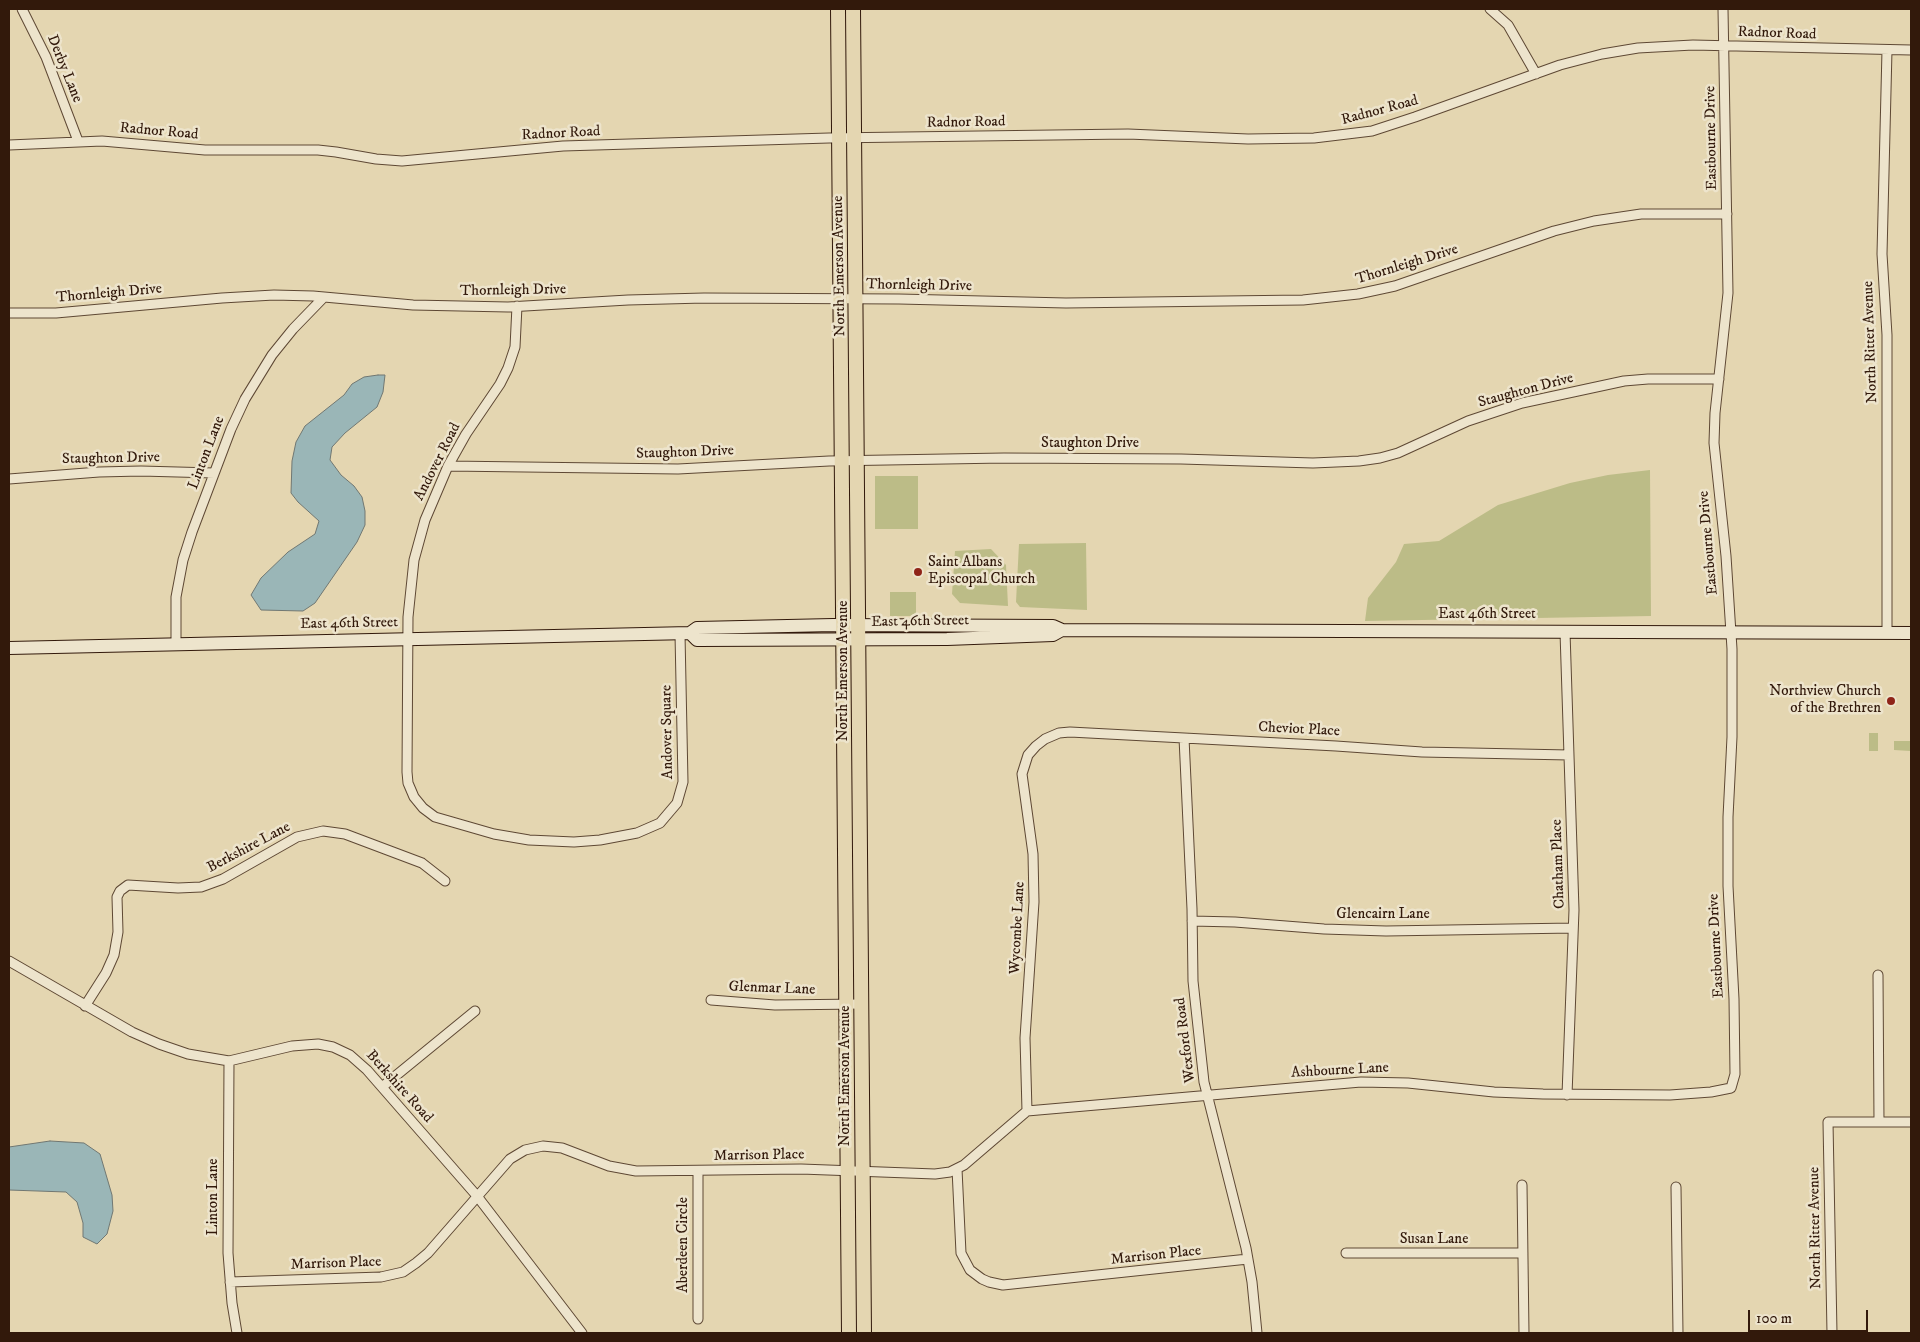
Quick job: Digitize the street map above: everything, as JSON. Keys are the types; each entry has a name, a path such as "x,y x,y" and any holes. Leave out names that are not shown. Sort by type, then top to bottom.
{"main road":[{"name":"North Emerson Avenue","path":"838,9 849,1333"},
{"name":"North Emerson Avenue","path":"854,9 864,1333"},
{"name":"East 46th Street","path":"9,648 685,634 697,628 860,632 962,639 1053,635 1062,630 1911,633"}],"street":[{"name":"Derby Lane","path":"22,9 46,57 78,141"},
{"path":"1490,9 1508,25 1536,74"},
{"name":"Eastbourne Drive","path":"1723,9 1728,300 1714,443 1726,556 1730,632 1732,737 1728,817 1728,886 1734,999 1735,1074"},
{"name":"Radnor Road","path":"9,145 78,141 131,143 205,150 318,150 402,161 536,148 840,138 1128,134 1263,139 1340,136 1395,124 1591,56 1638,48 1724,46 1911,50"},
{"name":"North Ritter Avenue","path":"1887,50 1882,254 1887,335 1887,633"},
{"name":"Thornleigh Drive","path":"9,313 56,313 244,296 297,296 412,305 517,306 669,299 856,299 1066,303 1295,301 1336,298 1395,286 1554,231 1594,221 1652,214 1727,214"},
{"name":"Linton Lane","path":"176,644 176,608 181,568 192,532 237,416 260,374 284,340 324,298"},
{"name":"Andover Road","path":"408,639 409,594 416,550 427,515 448,466 470,426 506,374 514,347 517,306"},
{"name":"Staughton Drive","path":"448,466 678,469 858,460 1050,458 1359,461 1398,453 1468,421 1522,403 1624,381 1719,379"},
{"name":"Staughton Drive","path":"9,479 99,472 141,471 214,474"},
{"name":"Chatham Place","path":"1565,632 1574,928 1567,1095"},
{"name":"Andover Square","path":"408,639 406,772 411,790 418,803 435,817 494,834 529,840 574,842 615,838 648,830 666,818 678,800 683,779 685,634"},
{"name":"Cheviot Place","path":"1033,749 1048,737 1066,732 1422,752 1569,755"},
{"name":"Wexford Road","path":"1184,738 1194,992 1204,1082 1239,1216 1248,1259 1257,1333"},
{"name":"Wycombe Lane","path":"1027,1111 1025,1038 1034,902 1033,854 1022,774 1026,759 1033,749"},
{"name":"Berkshire Lane","path":"85,1006 114,955 118,936 117,897 120,891 128,885 178,888 201,887 223,879 298,837 323,831 346,834 422,863 445,881"},
{"name":"Glencairn Lane","path":"1192,921 1235,922 1324,929 1574,928"},
{"name":"Berkshire Road","path":"9,961 132,1032 188,1054 229,1061 298,1045 326,1045 350,1055 367,1070 477,1196 582,1333"},
{"path":"1878,974 1879,1122 1911,1122"},
{"name":"Glenmar Lane","path":"711,1000 765,1004 862,1004"},
{"path":"382,1087 475,1011"},
{"name":"Linton Lane","path":"229,1061 228,1247 230,1282 237,1333"},
{"name":"Ashbourne Lane","path":"1027,1111 1361,1082 1408,1083 1494,1092 1567,1095 1670,1095 1711,1092 1731,1088 1735,1074"},
{"path":"957,1169 970,1161 1027,1111"},
{"name":"North Ritter Avenue","path":"1832,1333 1828,1122 1879,1122"},
{"name":"Marrison Place","path":"230,1282 381,1278 396,1275 422,1259 515,1155 525,1150 544,1146 562,1148 624,1170 848,1171 935,1174 957,1169 961,1253 970,1270 989,1282 1004,1285 1248,1259"},
{"name":"Aberdeen Circle","path":"698,1171 698,1319"},
{"path":"1522,1185 1524,1333"},
{"path":"1676,1187 1678,1333"},
{"name":"Susan Lane","path":"1346,1253 1522,1253"}],"green space":[{"path":"1650,470 1651,616 1365,621 1368,598 1396,562 1404,544 1439,541 1498,505 1570,483 1608,475"},
{"path":"875,476 918,476 918,529 875,529"},
{"path":"1086,543 1087,610 1020,607 1016,602 1019,544"},
{"path":"991,549 1006,565 1008,606 960,603 952,594 955,551"},
{"path":"890,592 916,592 916,616 890,616"},
{"path":"1869,733 1878,733 1878,751 1869,751"},
{"path":"1894,741 1911,741 1911,751 1894,750"}],"water":[{"path":"385,375 383,392 377,407 345,433 332,447 330,460 362,497 365,525 357,542 315,603 303,611 261,610 251,595 261,578 288,552 315,534 319,521 291,493 292,461 296,442 305,426 344,395 352,384 364,377"},
{"path":"50,1141 84,1143 100,1154 112,1195 113,1211 107,1234 97,1244 83,1237 83,1223 77,1202 66,1192 9,1190 9,1147"}],"place":[{"name":"Saint Albans Episcopal Church","path":"918,572"},
{"name":"Northview Church of the Brethren","path":"1891,701"}]}
